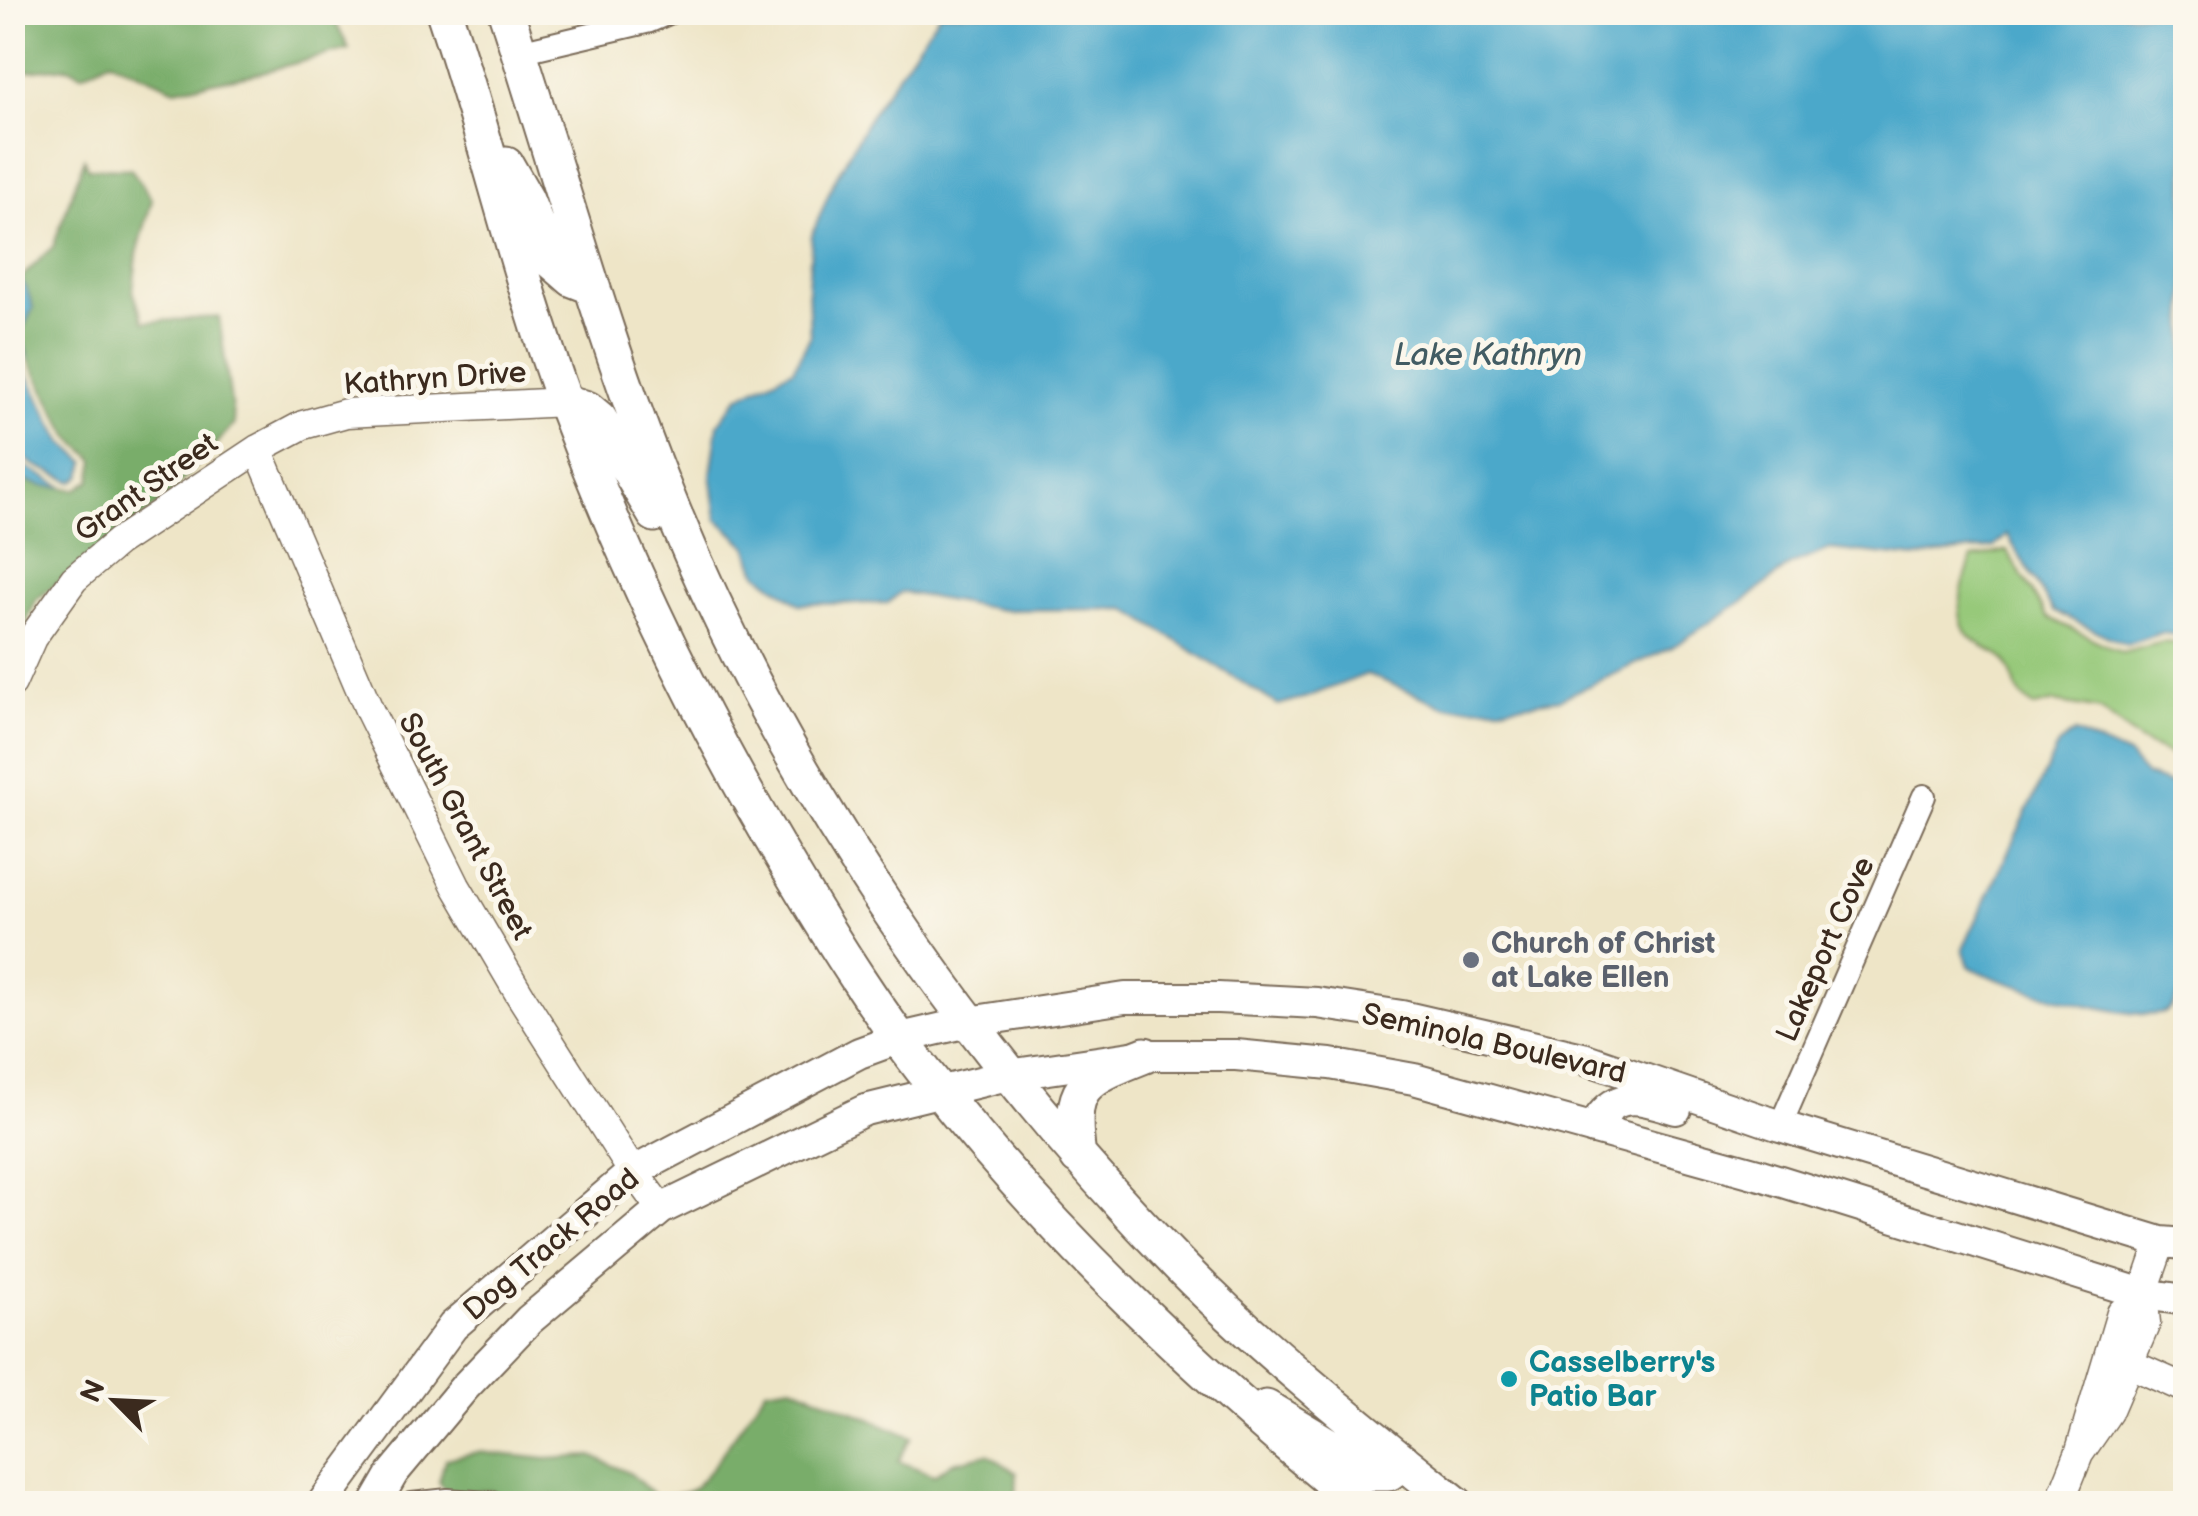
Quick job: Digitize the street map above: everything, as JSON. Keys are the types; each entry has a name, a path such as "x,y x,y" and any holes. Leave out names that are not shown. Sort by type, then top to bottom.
{"main road":[{"path":"444,12 564,402 648,606 724,757 822,923 938,1090 1054,1222 1208,1376 1358,1504"},
{"path":"491,12 519,52"},
{"path":"506,12 624,388 660,479 774,722 877,894 1008,1075 1078,1157 1181,1266 1250,1332 1456,1504"},
{"path":"474,107 526,200 550,259 573,280 591,286"},
{"path":"564,402 586,409 610,434 647,504 706,583"},
{"name":"Seminola Boulevard","path":"900,1038 969,1022 1125,998 1316,1003 1402,1016 1583,1058 1780,1126 2173,1243"},
{"name":"Dog Track Road","path":"322,1504 453,1326 634,1172 852,1055 900,1038"},
{"path":"1078,1157 1073,1122 1080,1095 1093,1076 1145,1055"},
{"name":"Seminola Boulevard","path":"938,1090 1008,1075 1145,1055 1236,1055 1330,1064 1414,1079 1762,1175 2143,1294 2186,1300"},
{"name":"Dog Track Road","path":"375,1504 452,1402 529,1320 661,1209 865,1110 938,1090"},
{"path":"1594,1129 1605,1110 1634,1098 1745,1130 1762,1132 1780,1126"},
{"path":"1208,1376 1306,1429 1364,1469 1388,1473 1404,1462"}],"street":[{"path":"519,52 650,21 671,12"},
{"name":"Kathryn Drive","path":"258,450 303,425 346,413 564,402"},
{"name":"Grant Street","path":"12,683 32,638 74,579 118,542 258,450"},
{"name":"South Grant Street","path":"258,450 370,712 456,886 520,995 661,1209"},
{"name":"Lakeport Cove","path":"1780,1126 1924,796"},
{"path":"2059,1504 2121,1313 2143,1294 2173,1243"},
{"path":"2078,1454 2108,1412 2130,1364 2146,1323 2143,1294"},
{"path":"2130,1364 2186,1388"},
{"path":"412,1504 448,1500 500,1504"}],"green space":[{"path":"13,12 331,13 349,49 251,75 175,89 110,60 82,74 68,67 15,72"},
{"path":"84,159 88,168 131,169 152,200 137,254 133,291 144,322 219,317 234,424 166,498 36,600 13,653 13,477 76,490 91,480 95,460 69,436 29,361 21,333 33,308 21,278 53,247"},
{"path":"2007,551 2047,617 2122,653 2163,642 2185,644 2185,761 2139,741 2101,710 2054,702 2035,707 2018,691 2003,659 1970,636 1963,626 1960,605 1972,558"},
{"path":"792,1385 912,1437 898,1461 934,1475 953,1462 988,1454 1017,1473 1016,1504 526,1504 490,1491 447,1492 439,1483 445,1459 478,1452 547,1459 592,1456 631,1474 656,1497 688,1491 706,1474 766,1389"}],"water":[{"name":"Lake Kathryn","path":"940,13 2185,13 2185,636 2161,633 2126,645 2053,611 2007,535 1994,547 1917,558 1829,549 1790,565 1671,648 1560,699 1502,707 1444,706 1367,674 1278,705 1126,609 1001,610 901,592 888,603 799,604 757,573 747,546 717,519 711,475 718,424 738,397 793,369 810,337 812,235 833,183 872,112"},
{"path":"13,267 33,308 21,333 29,361 13,329"},
{"path":"13,348 62,441 86,462 82,476 73,482 34,465 13,450"},
{"path":"13,460 64,487 43,486 13,477"},
{"path":"2075,733 2128,756 2146,776 2185,789 2183,978 2176,1002 2166,1012 2129,1013 2100,1008 2006,982 1969,966 1963,949 2058,745"}],"place":[{"name":"Church of Christ at Lake Ellen","path":"1471,960"},
{"name":"Casselberry's Patio Bar","path":"1509,1379"}]}
